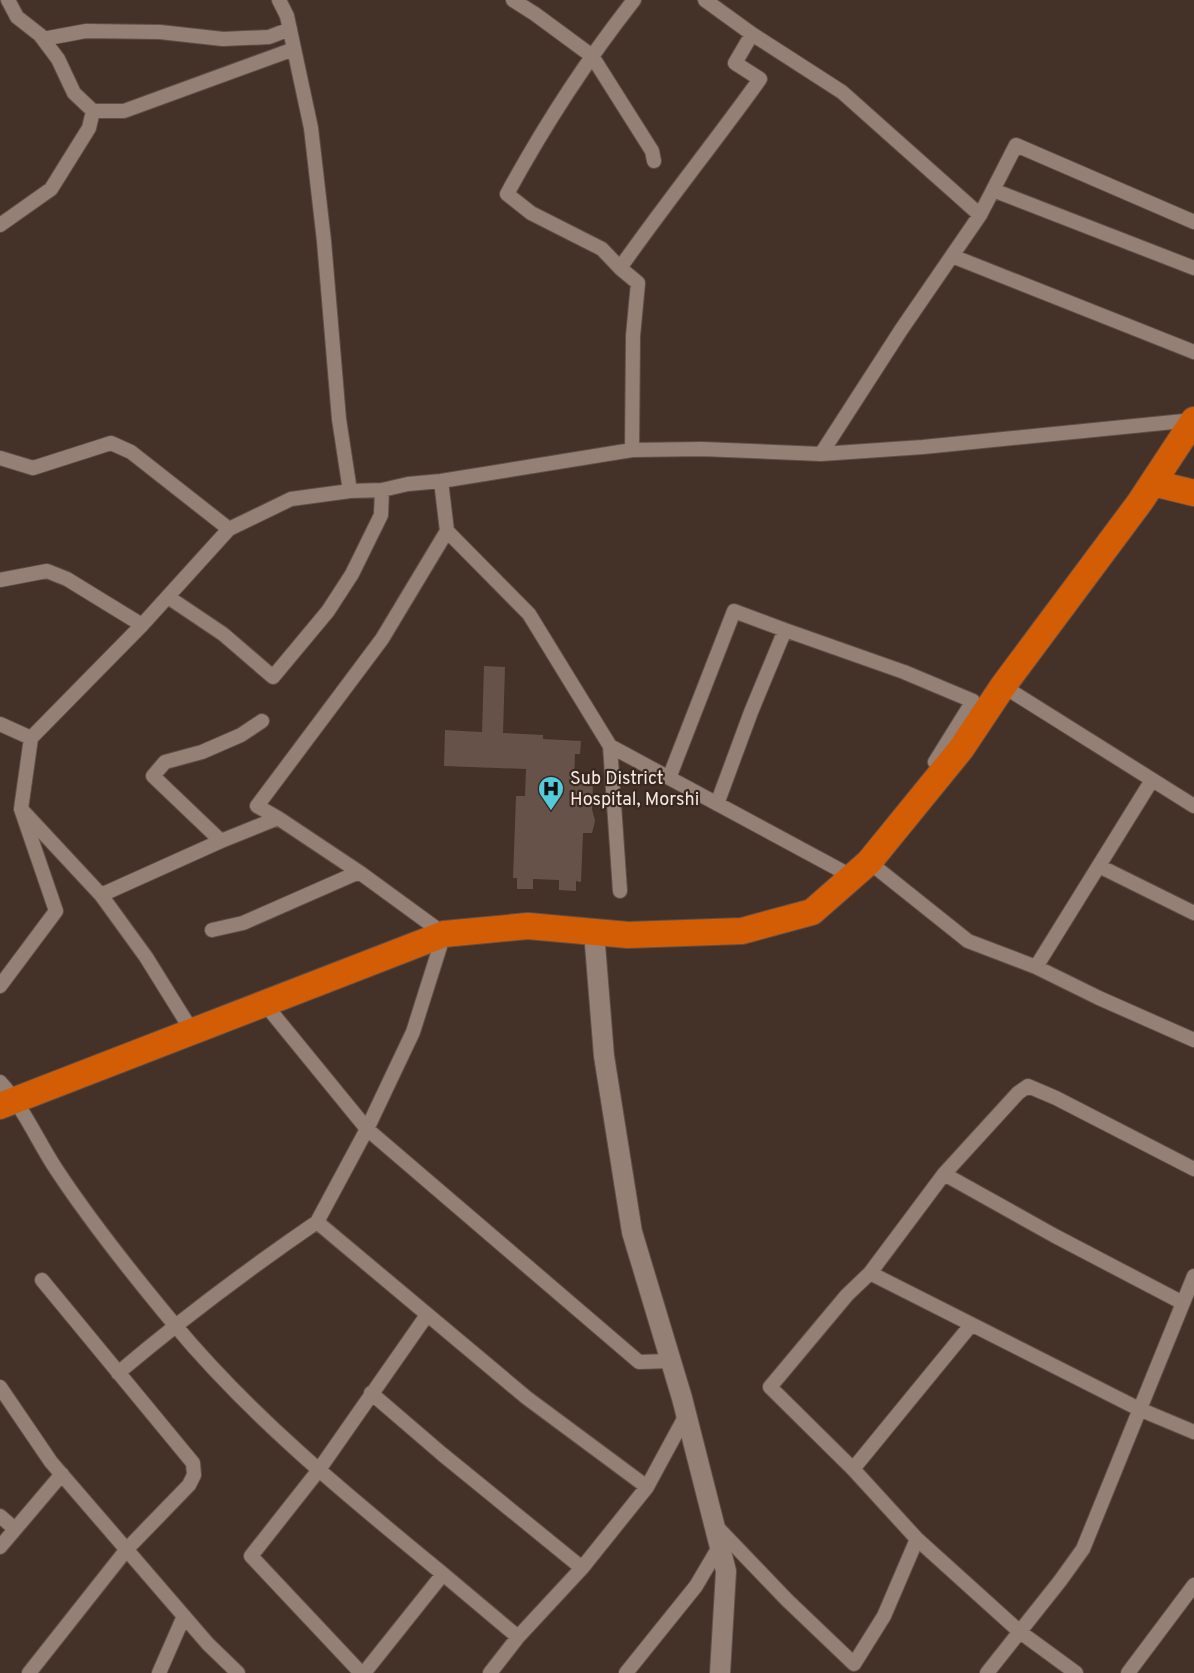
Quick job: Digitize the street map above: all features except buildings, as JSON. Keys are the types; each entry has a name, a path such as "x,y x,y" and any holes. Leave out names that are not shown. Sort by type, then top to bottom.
{"highway":[{"path":"5,1096 192,1031 444,934 528,926 628,935 742,931 813,912 861,869 944,771 1003,686 1153,483 1194,420"},
{"path":"1153,483 1194,493"}],"street":[{"path":"8,0 17,17 43,39 58,59 74,93 93,111 124,111 294,49"},
{"path":"279,0 287,16 311,128 324,241 339,419 350,491"},
{"path":"513,0 536,14 592,56 652,151 654,161"},
{"path":"632,450 633,336 638,284 602,249 531,213 507,194 535,144 592,56 634,0"},
{"path":"705,0 752,34 842,92 980,215"},
{"path":"43,39 86,31 160,32 223,39 269,37 290,29"},
{"path":"620,268 760,79 735,63 752,34"},
{"path":"0,225 51,189 88,128 93,111"},
{"path":"821,454 901,330 980,215 1016,145 1194,222"},
{"path":"993,190 1194,268"},
{"path":"952,256 1194,352"},
{"path":"0,986 56,911 21,810 31,738 142,625 229,529 291,500 350,491 382,490 408,484 632,450 702,449 821,454 923,447 1194,420"},
{"path":"0,458 33,468 111,443 131,452 229,529"},
{"path":"118,1373 175,1325 317,1222 367,1129 413,1032 444,934 359,872 257,806 382,639 447,531 441,480"},
{"path":"168,597 224,634 273,677 328,611 352,574 381,515 382,490"},
{"path":"447,531 529,614 610,746 620,891"},
{"path":"0,580 47,571 67,579 142,625"},
{"path":"669,778 734,610 904,672 973,701 935,762 944,771"},
{"path":"717,804 751,712 785,630"},
{"path":"1003,686 1194,806"},
{"path":"221,841 153,776 165,762 222,744 262,721"},
{"path":"0,724 31,738"},
{"path":"610,746 717,804 861,869 968,941 1036,968 1194,1040"},
{"path":"1036,968 1152,780"},
{"path":"21,810 100,895 146,957 192,1031"},
{"path":"100,895 278,818"},
{"path":"1099,866 1194,913"},
{"path":"212,930 243,922 359,872"},
{"path":"594,932 604,1056 632,1232 686,1415 726,1571 720,1673"},
{"path":"264,1003 367,1129 639,1362 670,1361"},
{"path":"1076,1673 1020,1632 917,1539 853,1469 770,1387 847,1295 870,1273 945,1174 1018,1093 1028,1086 1194,1168"},
{"path":"5,1096 98,1227 175,1325 234,1390 318,1471 518,1637"},
{"path":"945,1174 1055,1236 1183,1303"},
{"path":"317,1222 527,1398 647,1487"},
{"path":"870,1273 1139,1409 1194,1432"},
{"path":"987,1673 1083,1549 1194,1276"},
{"path":"29,1673 127,1549 189,1485 194,1475 193,1463 42,1280"},
{"path":"427,1315 370,1393 318,1471 251,1557 362,1673 443,1574"},
{"path":"853,1469 972,1324"},
{"path":"0,1387 39,1445 62,1473 208,1644 238,1673"},
{"path":"370,1393 582,1568"},
{"path":"490,1673 518,1637 582,1568 647,1487 686,1415"},
{"path":"0,1547 62,1473"},
{"path":"0,1516 15,1529"},
{"path":"714,1524 787,1600 854,1664 884,1616 917,1539"},
{"path":"627,1673 696,1586 719,1547"},
{"path":"1128,1673 1194,1585"},
{"path":"159,1673 184,1616"}],"place":[{"name":"Sub District Hospital, Morshi","path":"551,812"}]}
